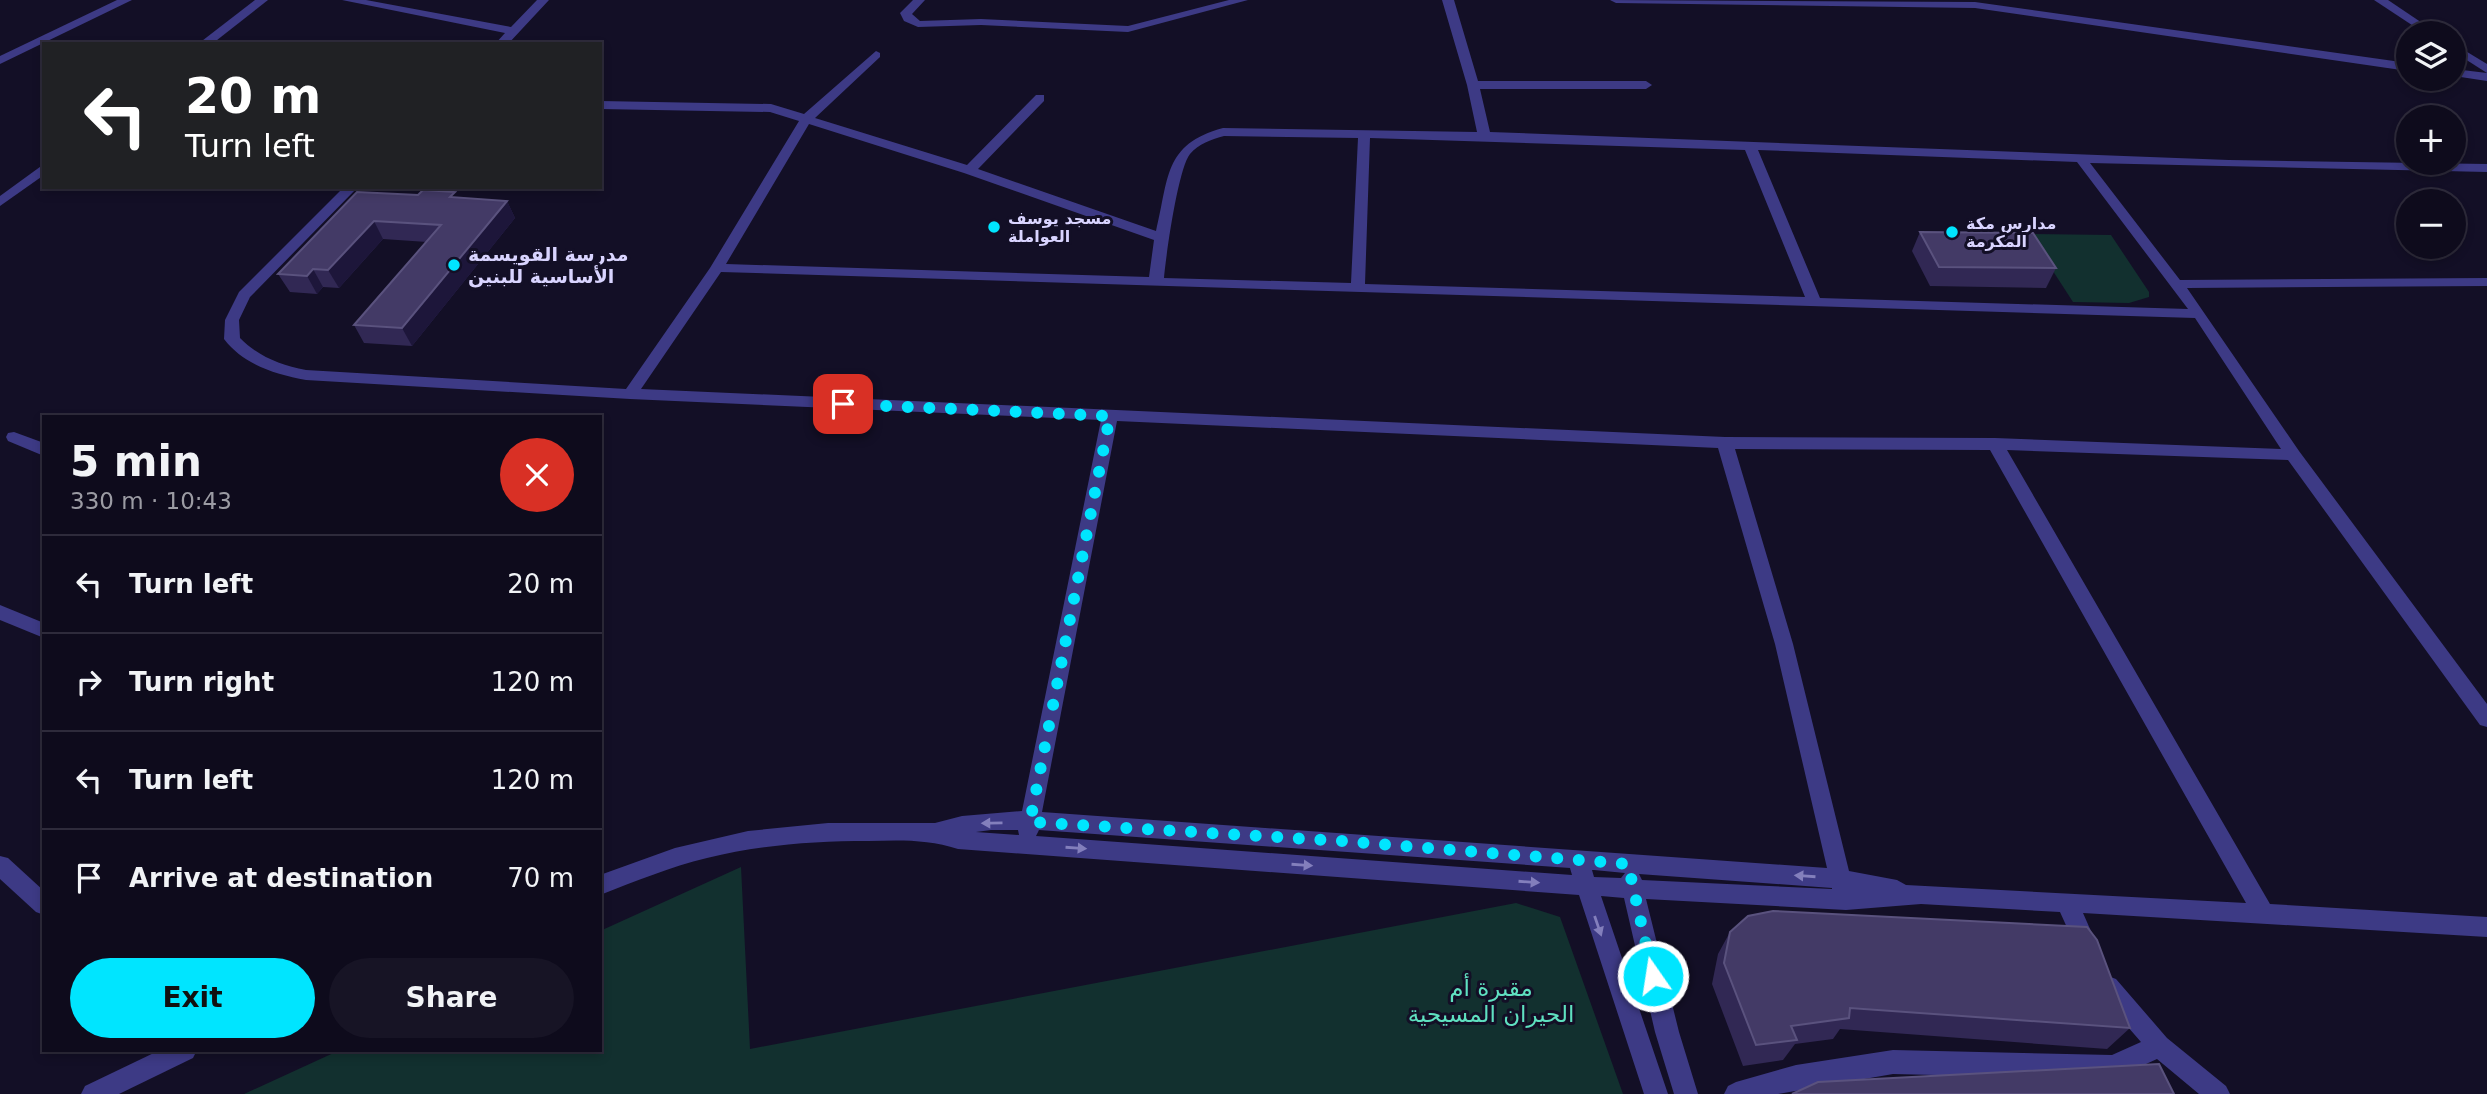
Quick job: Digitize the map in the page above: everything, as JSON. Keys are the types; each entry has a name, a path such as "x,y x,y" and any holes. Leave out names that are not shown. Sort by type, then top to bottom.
{"street":[{"path":"0,60 127,0"},
{"path":"207,42 262,0"},
{"path":"348,0 514,31"},
{"path":"503,42 543,0"},
{"path":"919,0 906,13 908,19 918,24 993,23 1105,29 1155,24 1242,0"},
{"path":"1448,0 1473,85 1484,136"},
{"path":"1616,0 1871,1 1975,5 2396,65"},
{"path":"2380,0 2412,21"},
{"path":"21,50 42,53"},
{"path":"630,394 717,268 806,119 876,55"},
{"path":"2466,55 2487,69"},
{"path":"2466,74 2487,77"},
{"path":"1473,85 1646,85"},
{"path":"969,170 1040,99"},
{"path":"602,105 771,108 969,170 1161,238"},
{"path":"1156,281 1161,238 1182,155 1189,146 1223,132 1484,136 2081,159 2487,168"},
{"path":"1358,289 1364,136"},
{"path":"1751,148 1814,302"},
{"path":"2081,159 2199,314 2293,455 2487,719"},
{"path":"0,202 42,170"},
{"path":"350,189 244,295 232,320 232,339 249,357 270,369 306,375 630,394 1725,443 1995,444 2293,455"},
{"path":"717,268 2199,314"},
{"path":"2176,284 2487,282"},
{"path":"1025,844 1110,416"},
{"path":"14,437 42,449"},
{"path":"1725,443 1784,644 1843,889"},
{"path":"1995,444 2264,915"},
{"path":"0,612 42,630"},
{"path":"602,884 658,862 723,845 785,835 935,832 959,824 1030,822 1341,841 1628,864 1843,889 2487,928"},
{"path":"935,832 958,840 1584,887 1633,890 1843,889"},
{"path":"1578,860 1584,887 1656,1094"},
{"path":"1628,864 1667,1032 1686,1094"},
{"path":"0,865 42,903"},
{"path":"2067,903 2100,975 2121,1005 2159,1046 2218,1094"},
{"path":"1736,1094 1808,1074 1893,1062 2113,1067 2159,1046"},
{"path":"93,1094 181,1052"}],"green space":[{"path":"2029,234 2111,235 2149,292 2149,297 2129,303 2073,302"},
{"name":"مقبرة أم الحيران المسيحية","path":"741,867 750,1049 1516,903 1560,917 1623,1094 244,1094 336,1052 602,1052 602,930"}],"building":[{"path":"423,190 455,192 450,197 507,201 402,328 354,325 441,225 374,221 328,270 313,269 307,276 278,274 357,192 418,195"},
{"path":"1920,232 2033,233 2056,268 1939,267"},
{"path":"1773,911 2087,927 2097,940 2130,1028 1850,1008 1849,1018 1791,1026 1797,1040 1756,1045 1724,963 1730,932 1748,916"},
{"path":"2159,1064 2174,1094 1792,1094 1818,1082"}],"place":[{"name":"مسجد يوسف العواملة","path":"994,227"},
{"name":"مدارس مكة المكرمة","path":"1952,232"},
{"name":"مدرسة القويسمة الأساسية للبنين","path":"454,265"}],"route":[{"path":"843,404 1110,416 1030,822 1341,841 1628,864 1653,976"}]}
